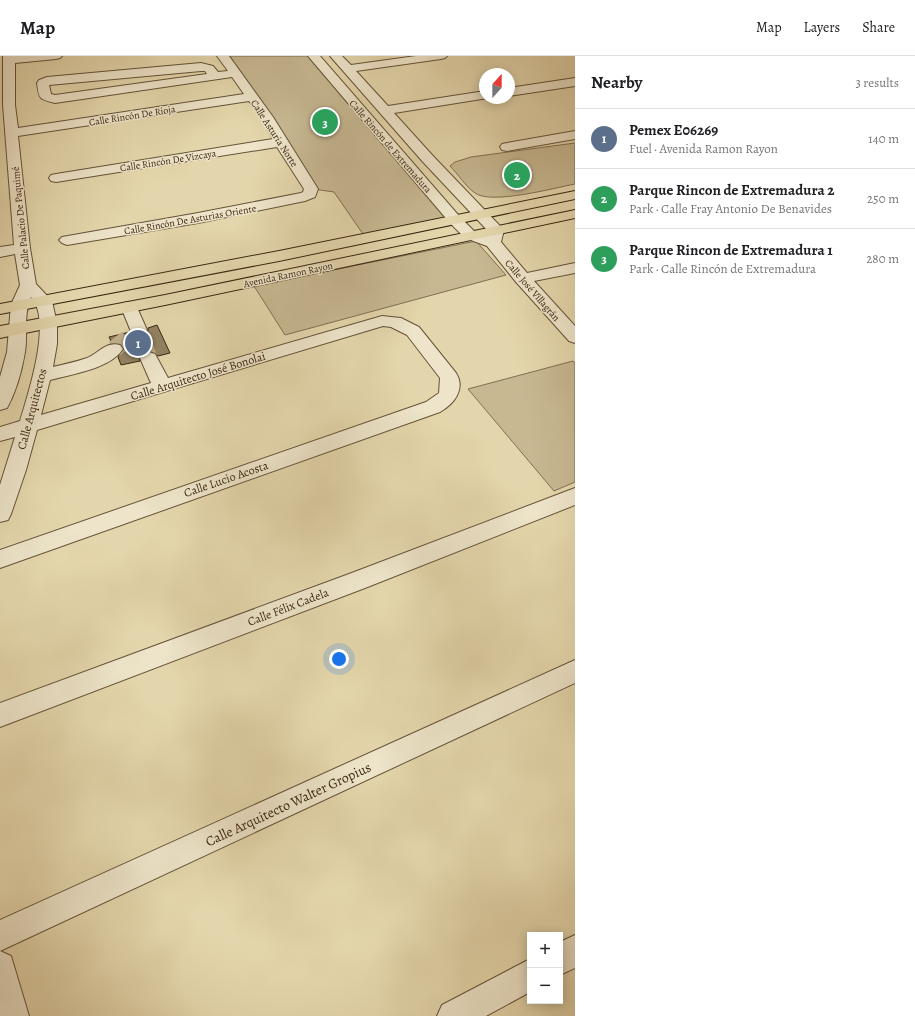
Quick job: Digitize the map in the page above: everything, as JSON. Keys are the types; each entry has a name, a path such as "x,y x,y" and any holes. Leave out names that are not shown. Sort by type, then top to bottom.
{"main road":[{"name":"Avenida Ramon Rayon","path":"0,309 279,256 575,195"},
{"name":"Avenida Ramon Rayon","path":"9,331 470,235 494,236 575,214"}],"street":[{"path":"10,58 56,56"},
{"name":"Calle Asturia Norte","path":"223,56 267,118 310,186 312,192"},
{"name":"Calle Rincón de Extremadura","path":"314,56 455,220 470,235"},
{"name":"Calle Rincón de Extremadura","path":"336,56 386,110 428,159 480,214 494,236"},
{"path":"348,69 441,56"},
{"name":"Calle Palacio De Paquimé","path":"10,58 9,104 13,133 22,248 28,285 19,305"},
{"path":"215,76 209,68 201,67 46,81 43,83 45,96 55,99 215,76 235,73"},
{"path":"515,91 575,82"},
{"path":"386,110 479,96"},
{"name":"Calle Rincón De Rioja","path":"13,133 251,97"},
{"path":"507,147 575,135"},
{"name":"Calle Rincón De Vizcaya","path":"56,178 281,142"},
{"name":"Calle Rincón De Asturias Oriente","path":"67,240 214,215 305,197 312,192"},
{"name":"Calle José Villagrán","path":"494,236 522,279 575,337"},
{"path":"0,252 22,248"},
{"path":"522,279 575,268"},
{"name":"Calle Palacio De Paquimé","path":"28,285 44,300"},
{"name":"Calle Arquitectos","path":"0,514 16,470 42,376 48,344 48,324 44,300"},
{"path":"0,403 7,385 16,352 9,331 19,305"},
{"path":"129,307 138,330"},
{"name":"Calle Arquitecto José Bonolai","path":"0,434 382,321 395,322 413,331 449,377 451,386 448,395"},
{"path":"42,376 94,362 114,349"},
{"path":"149,358 162,386"},
{"name":"Calle Lucio Acosta","path":"0,559 433,407 443,401 448,395"},
{"name":"Calle Félix Cadela","path":"0,715 357,581 575,496"},
{"name":"Calle Arquitecto Walter Gropius","path":"0,936 575,671"},
{"path":"563,957 575,951"},
{"path":"0,967 13,1016"},
{"path":"453,1016 527,977"}],"shaded area":[{"path":"230,56 319,56 462,219 365,237 334,192 313,189"},
{"path":"575,143 575,184 538,192 508,196 483,196 475,193 465,184 450,166 455,162 471,157"},
{"path":"476,241 506,275 285,335 254,286"},
{"path":"573,361 575,363 575,482 554,491 468,389"}],"building":[{"path":"157,325 170,353 158,356 149,351 142,353 139,357 140,361 121,365 118,357 124,348 120,344 112,343 109,337 130,332 132,335 138,337 145,335 148,328"}],"tunnel":[{"path":"114,349 138,330 149,358"}],"place":[{"name":"Parque Rincon de Extremadura 1","path":"325,122"},
{"name":"Parque Rincon de Extremadura 2","path":"517,175"},
{"name":"Pemex E06269","path":"138,343"}]}
